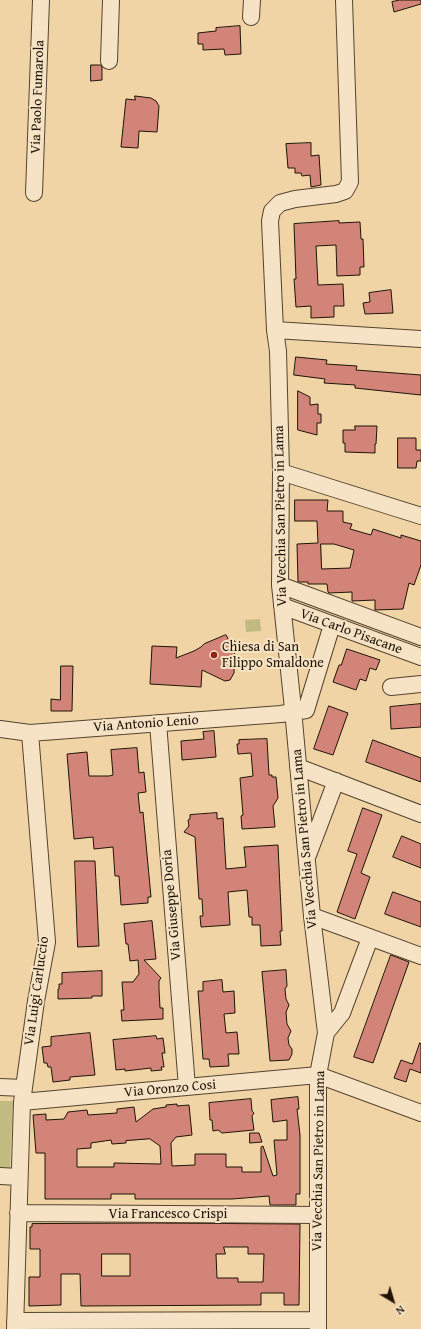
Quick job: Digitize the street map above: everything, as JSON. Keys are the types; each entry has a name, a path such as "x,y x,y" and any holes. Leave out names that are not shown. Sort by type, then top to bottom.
{"street":[{"name":"Via Paolo Fumarola","path":"34,193 41,0"},
{"path":"109,61 111,0"},
{"path":"251,17 252,0"},
{"name":"Via Vecchia San Pietro in Lama","path":"318,1325 318,1075 326,1033 306,859 280,585 281,472 278,351 275,330 270,221 272,211 280,203 295,199 336,194 345,191 350,182 344,0"},
{"path":"275,330 421,338"},
{"path":"281,472 421,516"},
{"name":"Via Carlo Pisacane","path":"280,585 421,637"},
{"name":"Via Carlo Pisacane","path":"282,606 421,657"},
{"path":"293,713 306,710 332,625"},
{"path":"391,687 421,684"},
{"name":"Via Antonio Lenio","path":"0,729 30,733 293,713"},
{"name":"Via Giuseppe Doria","path":"158,723 187,1087"},
{"name":"Via Luigi Carluccio","path":"15,1325 23,1095 36,1001 47,942 30,733"},
{"path":"298,767 421,814"},
{"path":"306,859 336,782"},
{"path":"312,916 421,956"},
{"path":"326,1033 342,1013 370,938"},
{"path":"318,1075 421,1113"},
{"name":"Via Oronzo Cosi","path":"0,1087 23,1095 187,1087 318,1075"},
{"path":"0,1176 19,1177"},
{"name":"Via Francesco Crispi","path":"18,1213 318,1214"},
{"path":"15,1325 318,1325"}],"shaded area":[{"path":"260,619 261,631 246,632 245,620"},
{"path":"0,1101 13,1101 10,1168 0,1169"}],"building":[{"path":"400,0 421,0 421,4 394,12 392,2"},
{"path":"240,26 241,54 225,55 224,49 203,50 203,44 198,44 198,33 216,31 216,28"},
{"path":"91,65 101,65 102,80 91,81"},
{"path":"135,96 151,98 156,101 159,106 157,132 139,131 138,148 121,147 126,99 135,100"},
{"path":"311,143 311,156 319,155 321,185 311,187 310,175 302,176 301,173 295,173 295,168 288,168 286,144"},
{"path":"339,221 339,223 360,222 361,239 363,239 364,267 360,267 360,275 337,276 336,245 316,246 318,285 343,284 344,306 334,306 334,317 311,318 311,306 296,307 294,279 296,279 294,224"},
{"path":"391,290 393,313 365,314 363,303 370,302 369,293"},
{"path":"296,357 327,360 326,364 357,366 356,370 421,375 421,395 355,388 355,385 324,383 325,379 294,375"},
{"path":"298,391 310,397 310,405 318,404 318,414 321,414 321,423 317,423 317,435 298,430"},
{"path":"355,426 377,426 375,453 345,452 343,430 355,430"},
{"path":"398,438 416,438 416,450 421,450 421,461 417,461 416,468 398,468"},
{"path":"295,500 328,500 327,511 343,511 343,522 352,524 350,529 371,535 373,529 401,538 401,535 421,541 421,565 414,585 409,583 403,609 375,610 375,600 352,601 352,592 329,593 327,584 308,584 308,582 298,582 297,544 318,543 317,521 295,521","holes":["321,544 334,544 354,550 350,568 322,569"]},
{"path":"226,635 229,640 235,641 234,673 230,680 225,681 202,670 201,687 150,684 152,646 177,647 176,658"},
{"path":"347,649 380,660 376,670 370,668 366,681 360,679 356,690 333,682"},
{"path":"61,666 73,666 72,711 51,711 51,699 60,700"},
{"path":"421,704 421,727 391,729 390,707"},
{"path":"329,706 348,713 333,755 314,749"},
{"path":"214,731 216,757 182,760 181,741 204,739 203,732"},
{"path":"267,739 269,775 276,777 278,798 273,806 275,827 242,829 241,816 243,815 240,778 253,776 251,753 238,754 237,744 239,744 239,740"},
{"path":"373,740 421,758 421,782 366,762"},
{"path":"137,748 139,773 144,772 146,792 138,793 140,813 143,812 151,897 148,897 148,903 121,905 119,876 115,876 113,847 94,849 93,837 74,839 67,754 87,752 89,776 109,776 113,775 111,750"},
{"path":"363,808 382,815 361,873 370,877 355,919 337,912 357,854 348,851"},
{"path":"217,813 217,819 223,818 226,869 246,867 244,847 278,845 282,931 280,931 281,945 261,946 260,925 252,925 252,917 249,917 247,890 228,892 230,925 201,927 200,916 203,916 202,899 199,899 195,837 184,832 189,826 188,820 190,819 190,815"},
{"path":"402,836 421,844 421,868 393,857"},
{"path":"75,861 95,861 99,946 78,947"},
{"path":"393,892 421,902 421,927 385,914"},
{"path":"152,921 156,959 144,960 161,978 159,981 159,989 160,1008 163,1008 163,1019 122,1021 121,1010 124,1010 122,982 133,982 139,974 138,960 130,961 128,944 126,944 124,924"},
{"path":"391,955 409,962 373,1063 354,1057"},
{"path":"286,970 287,986 285,989 286,999 289,1005 286,1012 287,1024 291,1031 288,1038 289,1045 292,1049 292,1054 289,1060 270,1061 262,972"},
{"path":"102,971 102,996 92,996 92,998 58,999 59,984 62,984 62,973"},
{"path":"222,980 223,992 234,991 235,1013 224,1014 226,1033 237,1032 239,1054 228,1054 229,1066 210,1067 209,1059 203,1059 198,991 203,991 203,982"},
{"path":"90,1033 95,1075 70,1077 70,1080 53,1082 51,1067 48,1067 47,1063 44,1063 42,1047 51,1046 51,1037"},
{"path":"156,1036 157,1039 163,1038 165,1053 162,1053 164,1067 161,1067 162,1070 151,1071 151,1068 125,1071 125,1069 116,1070 113,1040"},
{"path":"420,1043 421,1073 410,1069 406,1082 394,1078 401,1060 412,1064"},
{"path":"298,1097 299,1109 297,1109 300,1135 300,1194 296,1194 296,1205 270,1205 269,1196 232,1199 135,1199 135,1194 111,1194 111,1199 45,1199 45,1153 36,1153 33,1115 46,1114 46,1120 64,1119 68,1112 87,1110 88,1115 117,1113 117,1109 134,1107 136,1122 153,1109 166,1107 166,1105 189,1105 192,1135 176,1137 171,1143 172,1166 195,1165 195,1154 226,1154 226,1167 242,1167 242,1172 261,1172 261,1147 263,1146 273,1176 277,1175 274,1140 287,1140 287,1120 273,1122 271,1100","holes":["150,1139 160,1146 161,1164 114,1163 114,1167 77,1167 77,1149 91,1148 91,1143 111,1140 112,1144"]},
{"path":"251,1099 252,1111 254,1113 252,1116 254,1130 222,1133 218,1130 213,1131 212,1120 210,1120 209,1103"},
{"path":"250,1133 259,1133 262,1142 250,1143"},
{"path":"32,1224 300,1224 299,1305 284,1305 284,1293 261,1293 261,1305 81,1306 80,1274 61,1274 61,1305 29,1306 29,1277 40,1277 40,1249 30,1249 30,1227 32,1227","holes":["224,1247 248,1247 248,1254 264,1254 263,1282 238,1282 238,1278 217,1278 216,1254 225,1254","102,1254 130,1254 130,1276 102,1276"]}],"place":[{"name":"Chiesa di San Filippo Smaldone","path":"214,655"}]}
